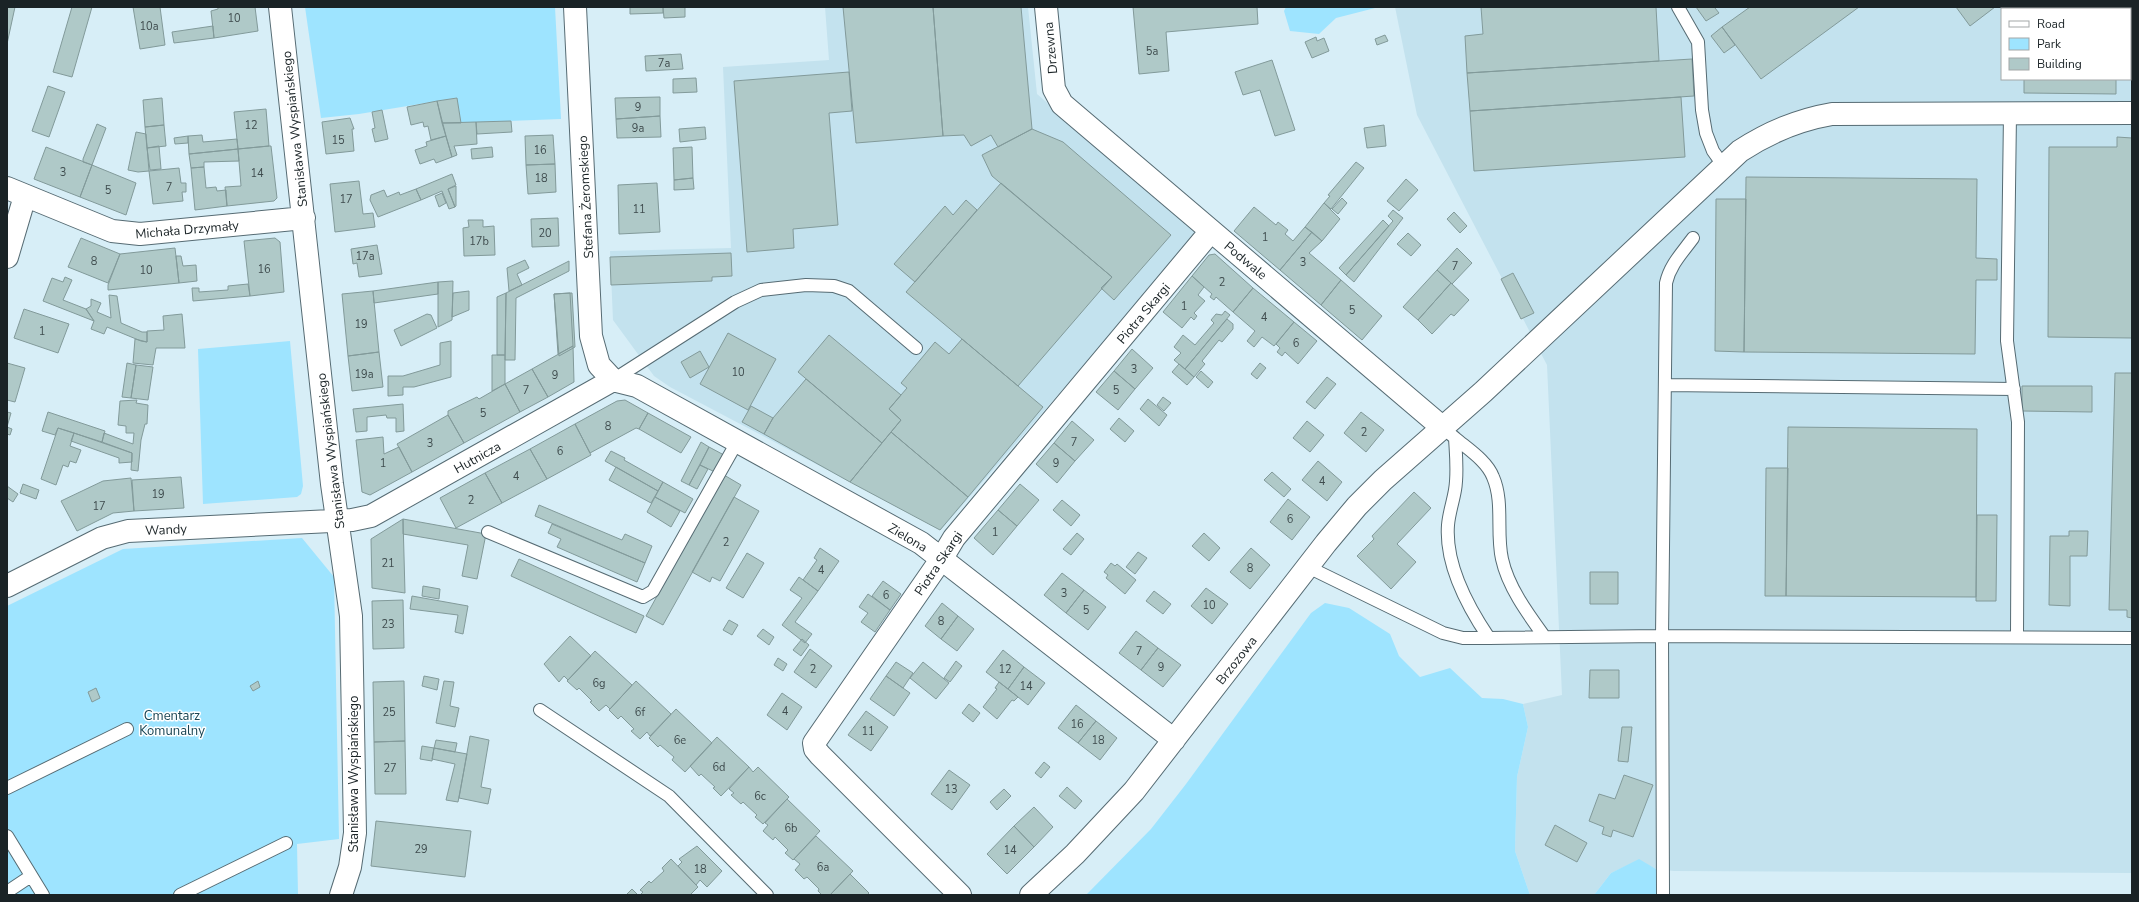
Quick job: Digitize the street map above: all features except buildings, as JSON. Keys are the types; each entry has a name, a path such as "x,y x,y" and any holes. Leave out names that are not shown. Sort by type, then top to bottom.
{"street":[{"name":"Stanisława Wyspiańskiego","path":"280,7 337,521 351,616 353,656 355,833 350,867 341,895"},
{"name":"Stefana Żeromskiego","path":"575,7 592,336 600,365 613,380"},
{"name":"Drzewna","path":"1046,7 1054,89"},
{"name":"Podwale","path":"1054,89 1062,104 1449,433"},
{"name":"Brzozowa","path":"1031,895 1103,825 1134,791 1357,506 1383,480 1449,433 1723,165 1740,151 1771,132 1806,119 1832,114 2132,112"},
{"name":"Michała Drzymały","path":"16,192 112,231 126,234 140,234 304,218"},
{"path":"7,257 16,192"},
{"name":"Piotra Skargi","path":"960,895 820,755 815,749 814,743 942,558 954,538 1212,231"},
{"name":"Zielona","path":"613,380 637,386 921,543 1174,740"},
{"name":"Hutnicza","path":"337,521 371,516 613,380"},
{"name":"Wandy","path":"7,586 114,534 128,531 337,521"}],"lane":[{"path":"1678,7 1698,42 1702,110 1706,133 1713,151 1723,165"},
{"path":"2010,114 2007,342 2018,422 2017,637"},
{"path":"1662,895 1662,636 1666,284 1668,272 1693,238"},
{"path":"613,380 735,302 761,290 806,285 834,286 849,291 916,348"},
{"path":"1665,385 2014,389"},
{"path":"1449,433 1480,460 1493,476 1498,490 1500,547 1502,560 1519,598 1544,636"},
{"path":"1449,433 1456,476 1448,526 1449,549 1457,577 1475,618 1489,638"},
{"path":"488,532 643,597 653,591 737,442"},
{"path":"1308,567 1443,633 1463,638 1662,636 2132,638"},
{"path":"540,710 669,796 767,895"},
{"path":"7,788 126,729"},
{"path":"7,836 43,895"},
{"path":"180,895 286,843"},
{"path":"7,892 31,876"}],"shaded area":[{"path":"825,7 1028,7 1037,94 1198,233 941,530 670,387 654,376 613,320 610,251 731,248 723,67 829,60"},
{"path":"1395,7 2132,7 2132,873 1674,871 1656,869 1639,860 1611,873 1594,895 1530,895 1515,851 1517,777 1528,727 1523,704 1562,695 1547,365 1417,115"}],"green space":[{"path":"305,7 555,7 561,119 461,123 456,98 359,114 321,118"},
{"path":"1286,7 1379,7 1336,18 1319,34 1290,31 1284,11"},
{"path":"290,341 303,486 301,494 297,497 203,504 198,349"},
{"name":"Cmentarz Komunalny","path":"302,538 334,577 339,839 297,844 298,895 7,895 7,606 123,549"},
{"path":"1325,603 1349,608 1390,634 1399,656 1420,677 1450,668 1482,698 1503,699 1523,704 1528,727 1517,777 1515,851 1530,895 1086,895 1151,829 1186,784 1311,613"},
{"path":"1639,859 1656,869 1656,895 1594,895 1611,873"}]}
